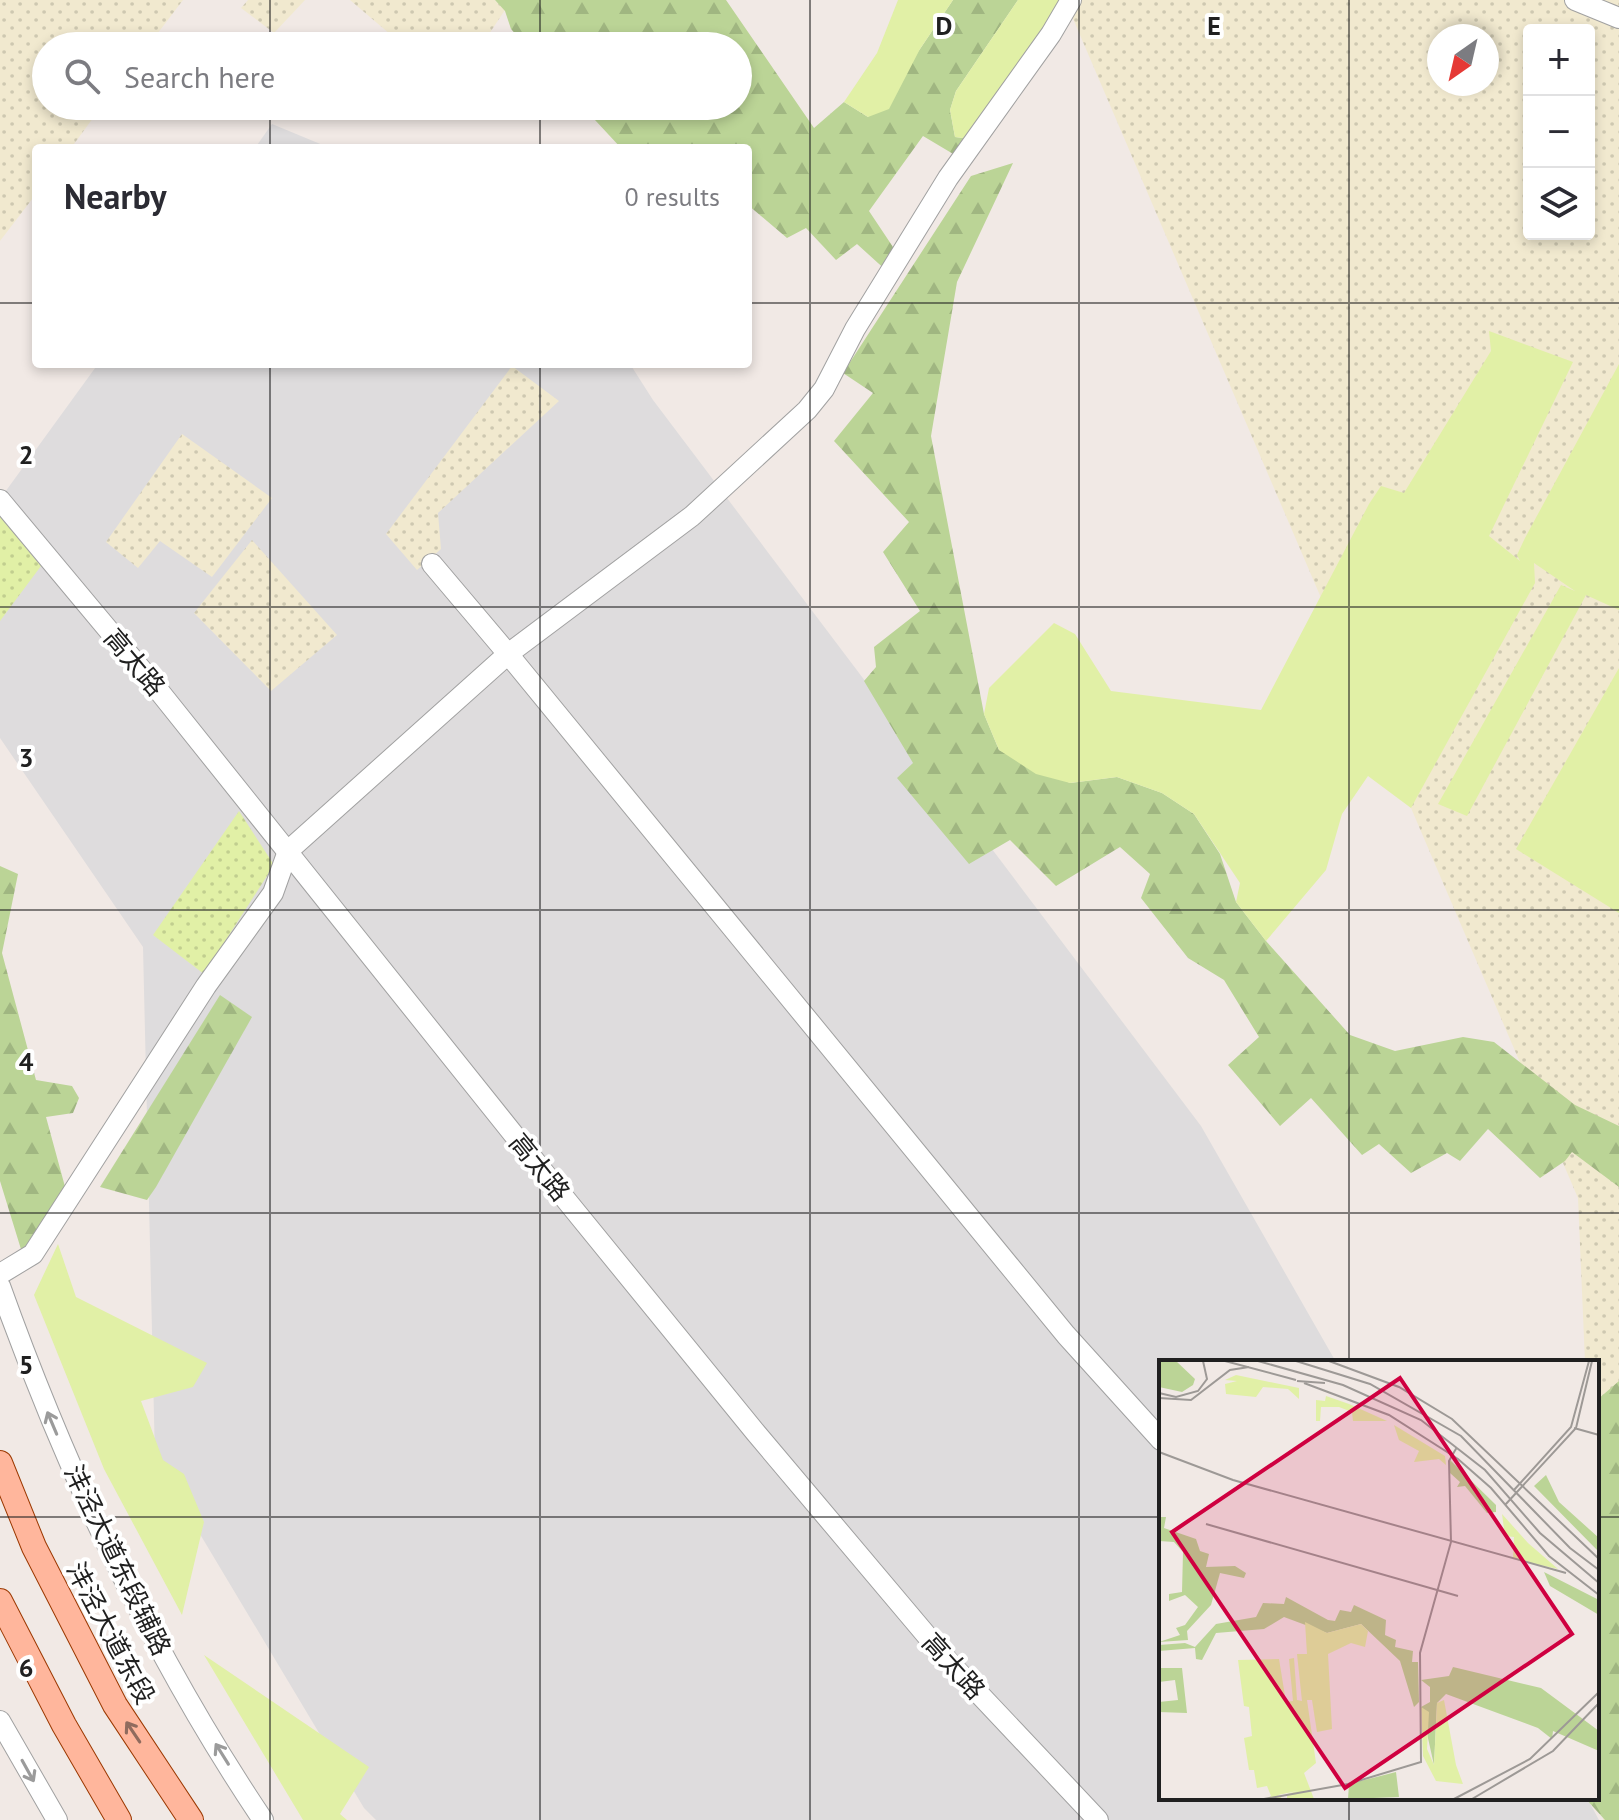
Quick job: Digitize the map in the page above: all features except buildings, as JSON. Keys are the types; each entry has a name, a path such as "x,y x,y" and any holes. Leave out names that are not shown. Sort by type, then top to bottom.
{"main road":[{"name":"沣泾大道东段","path":"0,1463 34,1547 115,1705 191,1820"},
{"path":"0,1601 64,1725 119,1820"}],"street":[{"path":"0,1274 33,1254 206,986 273,893 288,851 508,654 692,516 807,410 824,389 855,329 948,178 1051,34 1071,0"},
{"path":"1575,0 1619,18"},
{"name":"高太路","path":"0,500 141,669 756,1433 949,1662 1098,1820"},
{"path":"432,564 1066,1335 1159,1438"},
{"name":"沣泾大道东段辅路","path":"0,1286 48,1413 108,1547 176,1677 263,1820"},
{"path":"0,1721 57,1820"}],"shaded area":[{"path":"0,0 183,0 159,32 32,32 32,120 92,120 74,144 32,144 32,199 0,241"},
{"path":"248,0 305,0 275,32 241,8"},
{"path":"350,0 495,0 505,10 490,32 388,32"},
{"path":"1065,0 1619,0 1619,1820 1603,1820 1599,1713 1599,1360 1585,1360 1578,1198"},
{"path":"272,124 320,144 258,144"},
{"path":"95,368 633,368 653,400 1201,1126 1335,1360 1159,1360 1159,1800 1588,1800 1599,1820 376,1820 364,1808 155,1459 143,947 0,738 0,499"},
{"path":"510,368 559,401 438,513 441,549 417,570 386,534"},
{"path":"182,434 272,498 212,577 160,541 138,568 106,542"},
{"path":"252,540 337,635 271,691 194,613"}],"green space":[{"path":"495,0 726,0 748,32 514,32 505,11"},
{"path":"898,0 953,0 920,49 889,109 868,117 844,102 877,53"},
{"path":"953,0 1018,0 956,91 950,110 955,137 979,140 965,161 923,136 869,211 897,253 889,273 857,244 836,260 806,228 787,238 752,208 752,144 617,144 595,120 752,120 752,38 814,128 844,102 868,117"},
{"path":"1018,0 1066,0 979,140 955,137 950,110 956,91"},
{"path":"1013,163 957,282 931,436 984,714 999,750 1070,783 1117,777 1162,793 1194,814 1220,854 1236,902 1266,941 1350,1035 1395,1051 1463,1037 1494,1042 1575,1105 1619,1126 1619,1187 1572,1152 1565,1161 1540,1178 1488,1129 1460,1161 1447,1153 1411,1173 1379,1144 1362,1155 1311,1098 1280,1126 1228,1065 1259,1037 1224,980 1188,958 1141,898 1150,874 1120,847 1056,886 1010,840 969,864 897,778 913,763 864,681 876,667 874,647 920,611 883,552 909,522 834,441 873,393 843,373 971,176"},
{"path":"1489,331 1573,362 1489,536 1520,561 1517,555 1525,538 1619,364 1619,610 1586,595 1467,816 1438,804 1561,585 1575,591 1534,563 1535,583 1411,808 1368,776 1342,814 1326,870 1266,941 1236,902 1240,883 1194,814 1162,793 1117,777 1070,783 1036,774 999,750 984,714 989,688 1054,623 1075,634 1111,691 1261,710 1369,504 1381,486 1404,493 1491,351"},
{"path":"0,516 41,566 0,621"},
{"path":"1619,668 1619,913 1516,849"},
{"path":"239,811 274,865 204,974 153,935"},
{"path":"0,866 18,874 2,953 36,1080 72,1086 79,1098 73,1113 46,1117 67,1194 24,1259 0,1181"},
{"path":"220,995 252,1017 156,1187 147,1200 100,1187"},
{"path":"58,1244 76,1297 207,1363 193,1387 141,1401 163,1460 184,1474 204,1522 182,1615 104,1469 34,1295"},
{"path":"1619,1381 1619,1820 1605,1820 1587,1800 1599,1800 1599,1398"},
{"path":"204,1655 369,1767 340,1814 347,1820 303,1820"}]}
